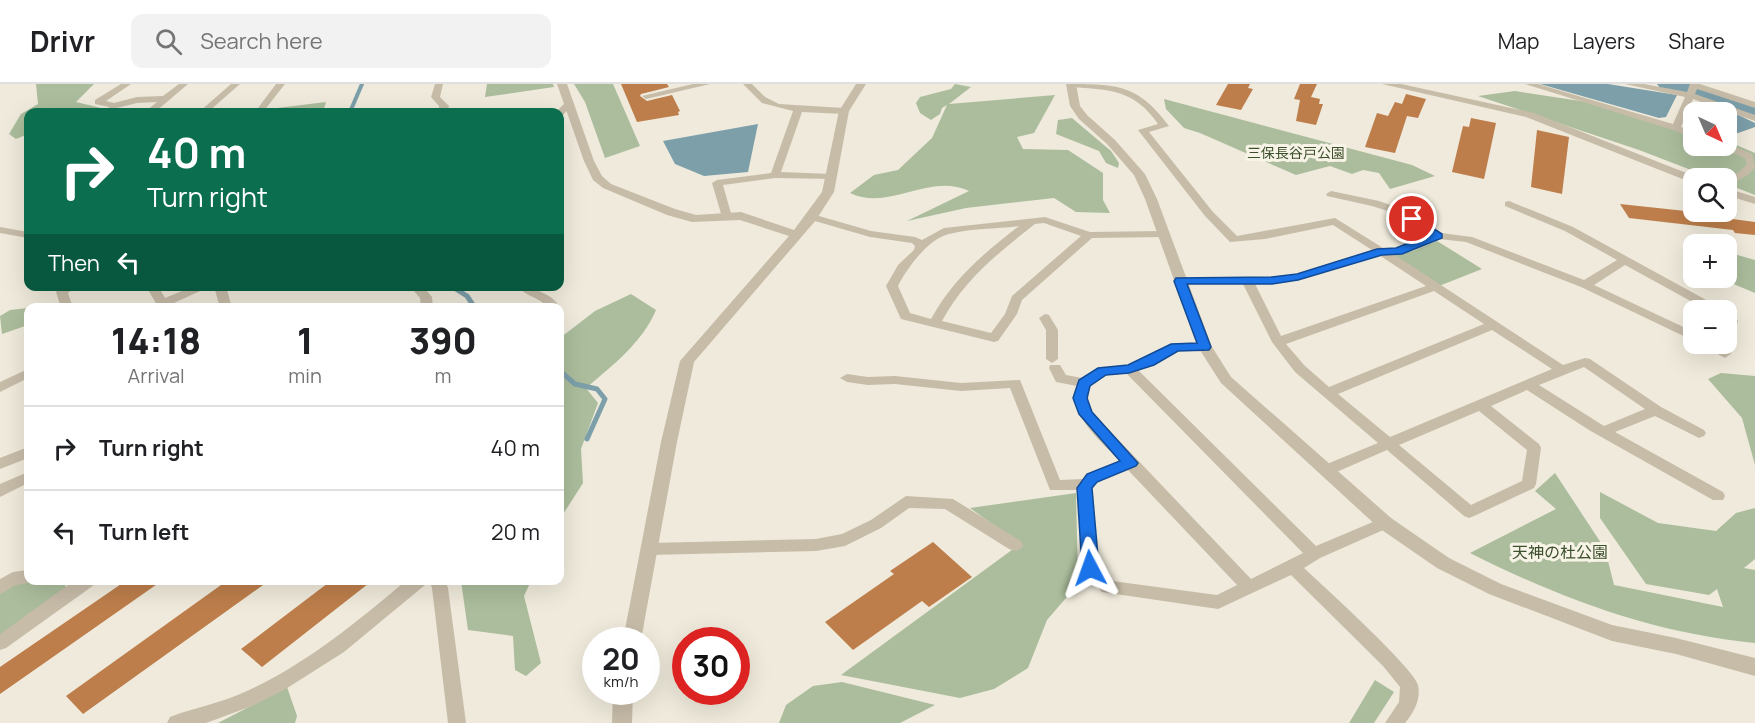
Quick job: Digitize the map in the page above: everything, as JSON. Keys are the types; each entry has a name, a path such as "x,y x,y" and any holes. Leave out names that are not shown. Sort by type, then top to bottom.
{"street":[{"path":"110,108 98,102 127,84"},
{"path":"155,108 184,84"},
{"path":"208,108 236,84"},
{"path":"262,108 281,84"},
{"path":"439,84 435,97 444,108"},
{"path":"562,84 589,161 597,178 607,186 670,212 696,219 727,217 752,219 795,234"},
{"path":"646,96 706,84"},
{"path":"748,85 762,84"},
{"path":"635,627 669,442 687,361 812,217 828,192 844,111 861,84"},
{"path":"1562,370 1335,221 1265,236 1234,240 1209,214 1143,130 1164,126 1144,99 1116,88 1071,84 1074,106 1139,174 1151,199 1205,347 1226,380 1385,523 1443,563 1495,589 1612,633 1676,646 1755,667"},
{"path":"1387,84 1519,112 1683,176"},
{"path":"1529,84 1683,131"},
{"path":"1629,84 1726,94 1755,105"},
{"path":"748,85 758,97 768,102 844,111"},
{"path":"1676,128 1690,92"},
{"path":"1690,92 1755,118"},
{"path":"115,108 137,100 166,99"},
{"path":"564,109 570,103"},
{"path":"775,175 799,107"},
{"path":"1737,151 1749,156 1752,164 1737,177"},
{"path":"727,217 717,183 775,175 831,177"},
{"path":"1331,194 1374,203 1398,211 1438,236 1468,239 1585,285 1683,332"},
{"path":"1737,195 1755,201"},
{"path":"1509,204 1569,229 1696,300"},
{"path":"812,217 870,234 915,240 921,245"},
{"path":"1089,235 1016,299 1011,314 994,338 905,316 892,286 902,267 919,251 921,245 944,231 1045,220 1089,235 1163,234"},
{"path":"935,323 947,298 973,267 1032,221"},
{"path":"0,230 24,233"},
{"path":"1180,281 1272,281 1298,277 1381,251 1398,252 1438,236"},
{"path":"1585,285 1623,261"},
{"path":"1247,281 1278,342 1300,369 1469,512 1529,484 1534,448 1482,406"},
{"path":"1278,342 1434,287"},
{"path":"164,303 193,291"},
{"path":"529,291 532,294 539,294 551,303"},
{"path":"1045,318 1052,330 1053,364 1061,379 1084,384"},
{"path":"1329,392 1493,325"},
{"path":"1205,347 1175,347 1149,362 1129,369 1103,371 1084,384 1080,398 1086,414 1249,587"},
{"path":"1327,470 1389,442 1482,406 1585,362 1656,410 1699,433"},
{"path":"1129,369 1314,554"},
{"path":"0,388 24,375"},
{"path":"847,378 961,387 1015,383 1055,486 1088,484"},
{"path":"1529,385 1603,432 1718,496"},
{"path":"1603,432 1656,410"},
{"path":"0,464 24,454"},
{"path":"1131,463 1092,478 1085,488 1090,568 1108,587 1218,602 1293,567 1314,554 1385,523"},
{"path":"0,491 24,479"},
{"path":"650,549 816,545 845,540 876,524 906,502 948,503 1015,545"},
{"path":"1293,567 1389,661 1409,686 1408,705 1394,723"},
{"path":"0,587 13,579 24,578"},
{"path":"0,643 81,585"},
{"path":"176,723 209,715 261,693 312,665 413,585"},
{"path":"439,585 458,723"},
{"path":"622,723 623,705"}],"green space":[{"path":"36,84 94,84 76,102 101,108 31,108 38,104"},
{"path":"487,84 553,84 554,87 485,97"},
{"path":"574,84 613,84 640,146 605,158 585,102"},
{"path":"955,84 971,87 949,104 1055,95 1034,133 1017,137 1023,149 1068,150 1103,173 1103,200 1110,213 1076,212 1054,198 966,208 907,221 969,191 954,186 939,186 879,198 865,198 850,193 874,175 898,170 932,138 947,105 931,120 920,113 916,103 920,97 951,89"},
{"path":"1515,91 1587,102 1683,129 1683,156 1737,156 1737,145 1755,153 1755,195 1737,188 1737,168 1686,168 1478,96"},
{"name":"三保長谷戸公園","path":"1164,99 1412,165 1435,176 1390,189 1379,173 1363,170 1352,174 1330,166 1296,175 1184,128 1166,109"},
{"path":"326,102 324,108 277,108"},
{"path":"24,112 24,136 16,139 9,134"},
{"path":"1072,118 1111,151 1119,163 1118,168 1106,163 1099,151 1056,134 1058,120"},
{"path":"1437,241 1482,269 1439,286 1393,255 1413,251"},
{"path":"1737,255 1755,260 1755,293 1737,286"},
{"path":"631,294 656,310 635,343 586,388 598,403 581,449 583,483 564,513 564,335 595,311"},
{"path":"24,308 24,326 2,334 0,316 10,310"},
{"path":"1721,373 1755,376 1755,465 1742,418 1708,379"},
{"name":"天神の杜公園","path":"1555,473 1605,549 1614,585 1723,607 1717,589 1709,595 1646,584 1600,518 1600,492 1658,523 1716,531 1736,513 1755,508 1755,559 1744,568 1755,570 1755,643 1680,631 1608,612 1539,585 1470,553 1556,509 1535,491"},
{"path":"1076,493 1078,584 1047,620 1028,668 994,689 960,698 841,675 1020,544 970,508"},
{"path":"16,584 66,586 61,595 0,635 0,593"},
{"path":"462,585 529,585 524,596 541,663 526,676 515,670 513,636 468,630"},
{"path":"1375,680 1394,692 1374,723 1349,723"},
{"path":"842,682 935,705 900,723 779,723 786,705 813,686"},
{"path":"287,687 297,716 295,723 218,723"}],"water":[{"path":"1540,84 1608,84 1677,95 1666,117 1659,118"},
{"path":"1737,114 1755,123 1755,127 1737,133"},
{"path":"758,124 748,172 704,176 675,164 663,141"}],"building":[{"path":"621,84 667,84 669,87 640,96 647,101 672,95 680,111 679,115 637,122"},
{"path":"1228,84 1250,84 1248,88 1253,89 1241,110 1216,105"},
{"path":"1300,84 1317,84 1311,97 1320,99 1319,104 1323,104 1316,125 1296,121 1300,100 1294,99"},
{"path":"1406,94 1426,99 1418,118 1407,116 1395,153 1365,147 1377,113 1388,116 1395,102 1402,104"},
{"path":"1471,118 1496,123 1484,179 1452,172 1463,126 1469,127"},
{"path":"1537,130 1569,137 1562,194 1531,187"},
{"path":"1620,204 1683,211 1683,222 1737,222 1737,220 1755,222 1755,235 1735,233 1733,230 1629,218"},
{"path":"933,542 972,577 929,607 922,601 853,650 825,622 894,574 890,571"},
{"path":"120,585 156,585 0,694 0,667"},
{"path":"221,585 263,585 83,714 66,696"},
{"path":"325,585 367,585 262,667 241,649"}],"waterway":[{"path":"352,108 362,84"},
{"path":"1667,84 1715,96 1755,110"},
{"path":"459,291 467,296 472,303"},
{"path":"564,374 575,384 597,389 605,399 587,439"}],"route":[{"path":"1090,568 1085,488 1092,478 1131,463 1086,414 1080,398 1084,384 1103,371 1129,369 1149,362 1175,347 1205,347 1180,281 1272,281 1298,277 1381,251 1398,252 1438,236 1412,219"}]}
